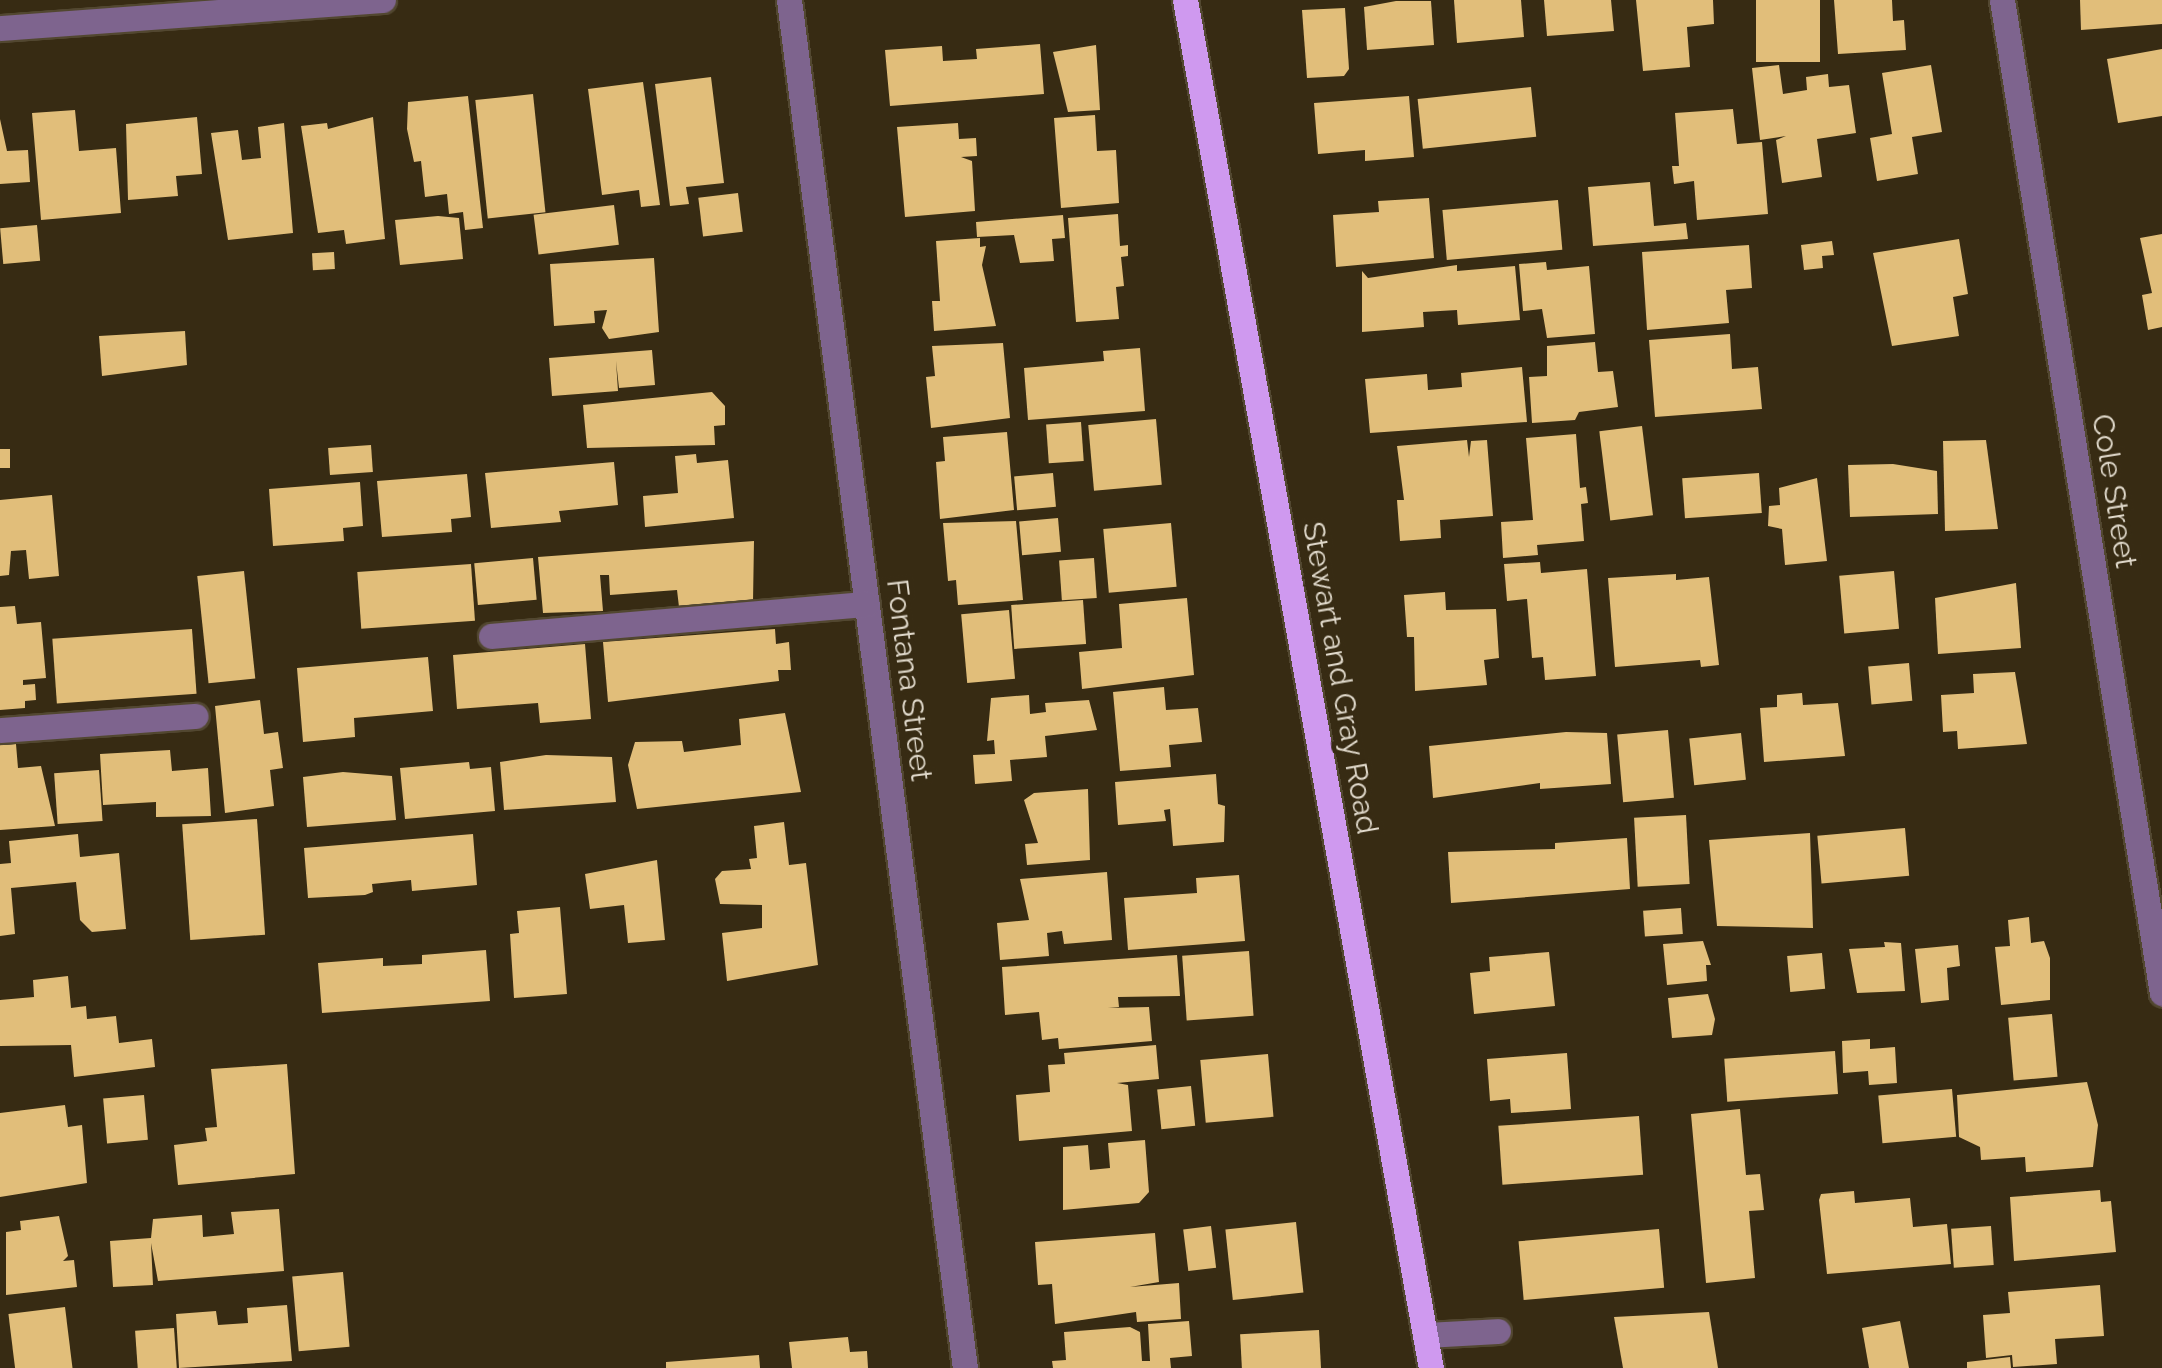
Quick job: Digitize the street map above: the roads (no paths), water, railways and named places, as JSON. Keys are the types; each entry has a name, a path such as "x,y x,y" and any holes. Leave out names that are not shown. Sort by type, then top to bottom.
{"main road":[{"name":"Stewart and Gray Road","path":"1184,0 1431,1368"}],"street":[{"path":"0,28 383,0"},
{"name":"Fontana Street","path":"789,0 965,1368"},
{"name":"Cole Street","path":"2002,0 2162,993"},
{"path":"490,636 867,604"},
{"path":"0,730 195,716"},
{"path":"1425,1335 1498,1331"}]}
